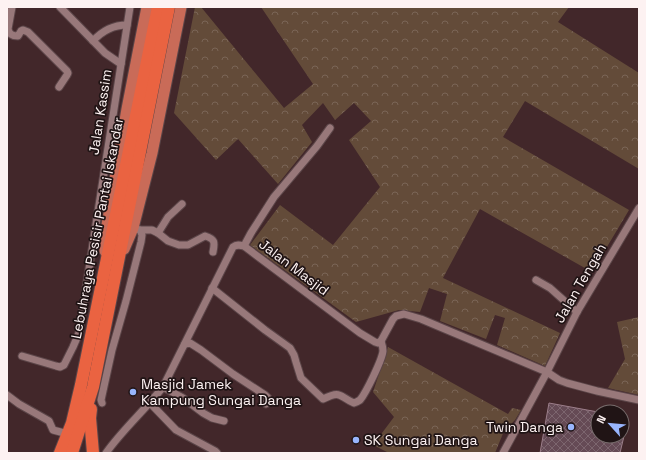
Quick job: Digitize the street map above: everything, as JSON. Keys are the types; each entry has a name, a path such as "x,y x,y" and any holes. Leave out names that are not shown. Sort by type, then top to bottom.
{"highway":[{"name":"Lebuhraya Pesisir Pantai Iskandar","path":"72,453 93,387 119,259 134,149 158,7"},
{"name":"Lebuhraya Pesisir Pantai Iskandar","path":"60,453 72,423 85,334 103,277 169,7"},
{"path":"93,387 90,418 93,453"}],"main road":[{"path":"103,277 105,237 126,109 147,7"},
{"path":"119,259 136,229 181,7"},
{"path":"176,35 185,7"}],"street":[{"path":"12,7 8,29 9,32 14,36 18,36 23,30 28,32 67,71 67,75 59,87"},
{"path":"60,7 105,53 121,64"},
{"name":"Jalan Kassim","path":"22,356 60,367 64,365 74,347 85,334 114,107 130,7"},
{"path":"94,41 98,35 109,29 119,25 127,25"},
{"path":"114,107 126,109"},
{"path":"244,246 274,197 317,146 330,128"},
{"path":"158,233 168,217 182,204"},
{"name":"Jalan Tengah","path":"503,453 577,312 639,208"},
{"path":"136,229 152,230 168,241 188,245 205,236 210,237 213,240 213,252"},
{"path":"102,403 101,400 112,350 142,242 142,235 136,229"},
{"name":"Jalan Masjid","path":"106,453 163,387 235,245 238,244 244,246 360,333 375,342 378,343 381,341"},
{"path":"536,280 550,288 577,312"},
{"path":"212,288 290,348 294,355 301,378 323,399 333,394 340,395 354,403 360,400 375,372 383,352 381,341 393,319 396,316 404,314 421,319 546,372 567,383 597,392 639,400"},
{"path":"185,344 190,344 201,350 233,374 265,395 268,398 266,404"},
{"path":"163,387 183,398 203,413 212,418 224,421"},
{"path":"7,395 19,404 49,421 53,430 68,434"},
{"path":"150,403 176,430 217,453"}],"green space":[{"path":"195,7 201,7 284,108 313,84 261,7 569,7 558,22 639,73 639,169 525,101 503,137 629,210 592,272 480,209 443,278 560,333 545,366 497,345 505,318 495,315 486,339 440,321 447,294 429,288 420,312 399,310 356,322 250,245 280,205 333,245 380,187 349,140 371,121 354,103 335,120 323,103 302,125 312,142 278,184 238,139 216,160 174,113"},
{"path":"639,317 639,395 608,388 625,359 617,322"},
{"path":"388,347 508,414 512,408 521,410 515,420 504,431 495,453 389,453 373,445 394,417 373,392"}],"building":[{"name":"Twin Danga","path":"549,403 590,411 590,444 622,444 620,453 540,453"}],"place":[{"name":"Masjid Jamek Kampung Sungai Danga","path":"133,392"},
{"name":"Twin Danga","path":"571,427"},
{"name":"SK Sungai Danga","path":"356,440"}]}
